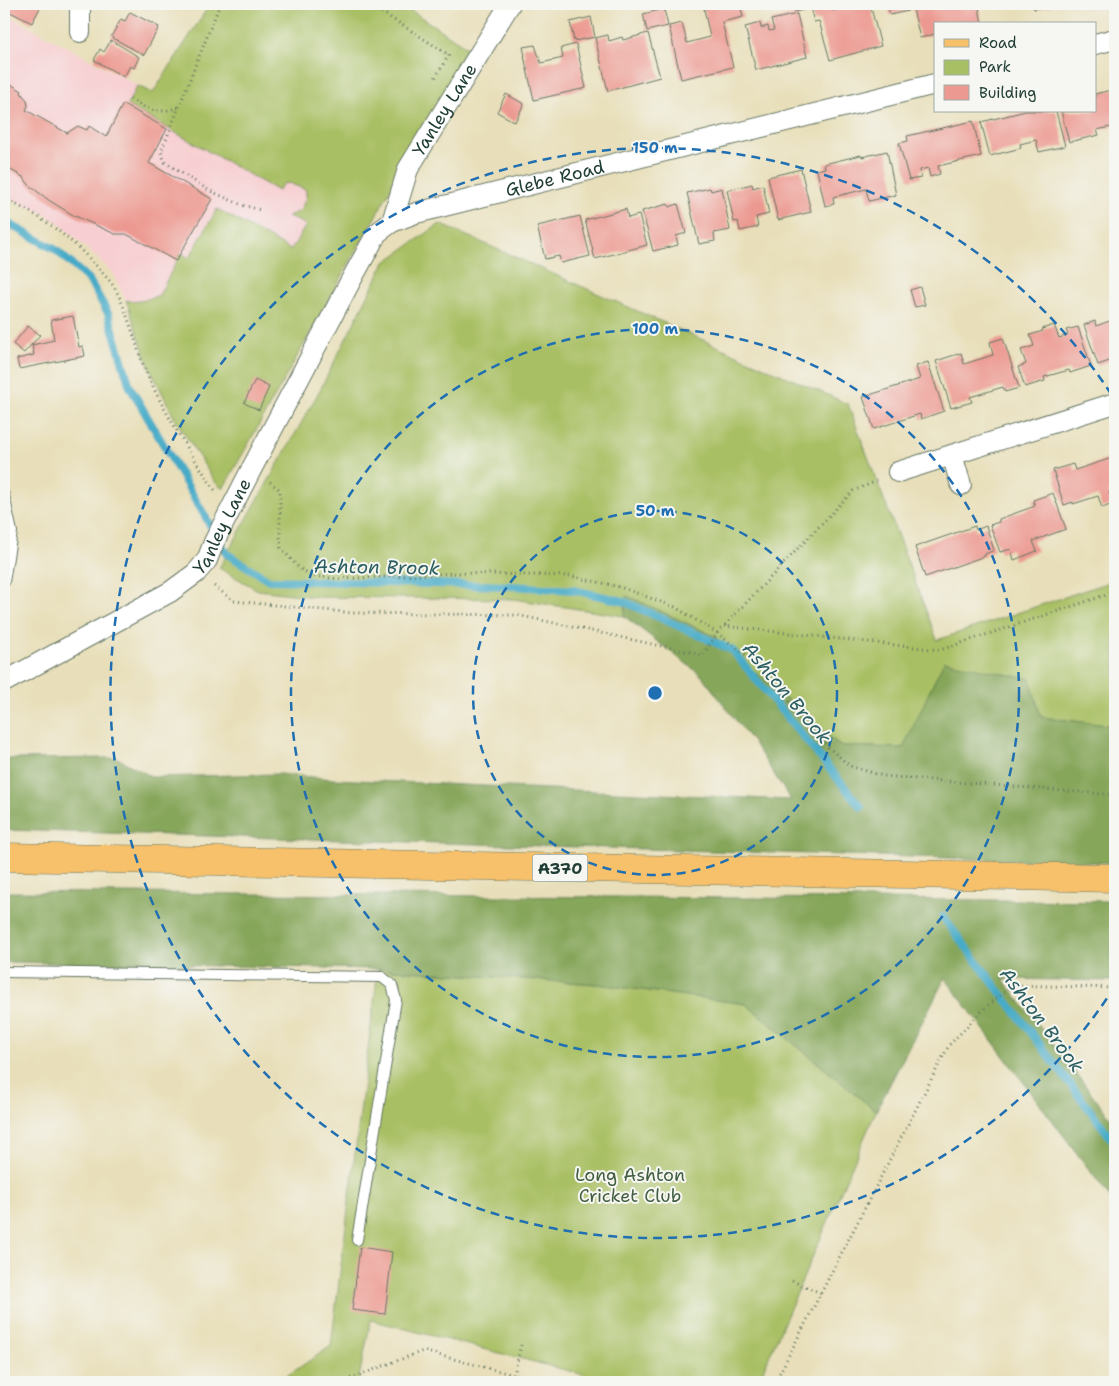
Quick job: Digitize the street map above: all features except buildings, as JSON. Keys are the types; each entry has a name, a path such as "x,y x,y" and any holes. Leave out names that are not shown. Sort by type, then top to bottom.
{"main road":[{"name":"A370","path":"4,857 1115,878"}],"street":[{"path":"80,4 80,32"},
{"name":"Yanley Lane","path":"392,222 408,169 510,4"},
{"path":"1096,44 1115,39"},
{"name":"Glebe Road","path":"350,282 378,233 392,222 416,213 934,84"},
{"name":"Yanley Lane","path":"4,682 170,592 196,573 207,560 214,542 252,468 350,282"},
{"path":"898,472 1115,403"},
{"path":"952,454 961,485"}],"lane":[{"path":"4,495 12,532 4,582"},
{"path":"4,972 382,977 392,985 396,1000 357,1240"}],"path":[{"path":"220,4 161,152 165,162 208,190 242,205 261,210"},
{"path":"369,4 449,55 434,80"},
{"path":"130,99 151,110 165,112 179,107"},
{"path":"4,197 42,219 70,239 110,280 122,304 146,372 170,421 218,495 231,509"},
{"path":"252,468 280,490 280,536 282,548 299,568 313,576 340,578 456,572 570,576 620,587 675,607 717,633 755,662 828,747 850,766 883,776 1115,795"},
{"path":"196,573 234,601 353,613 517,615 703,655 717,633 853,491 898,472"},
{"path":"724,626 940,650 1115,592"},
{"path":"775,1382 949,1045 987,1006 1013,986 1115,988"},
{"path":"792,1281 821,1293"},
{"path":"514,1375 522,1345"},
{"path":"341,1382 423,1351 542,1382"}],"shaded area":[{"path":"210,4 401,4 469,49 223,489 215,482 175,419 149,366 126,300 112,272 62,226 45,214 16,201 4,192 4,13 152,93"}],"green space":[{"path":"210,4 401,4 469,49 223,489 215,482 175,419 149,366 126,300 139,301 159,295 181,253 189,258 217,209 291,250 306,225 288,216 300,211 306,198 306,190 289,183 283,184 278,191 127,105 137,86 153,93"},
{"path":"440,224 848,404 937,640 1115,580 1115,726 1041,717 903,748 840,746 714,636 627,596 624,616 513,599 316,597 258,590 219,568 320,390 385,262"},
{"path":"627,596 714,636 840,746 903,748 944,661 1030,679 1041,717 1115,726 1115,863 4,830 4,759 117,758 152,777 279,774 333,779 791,800 755,745 701,675 624,616"},
{"path":"4,892 1115,901 1115,981 1003,979 1115,1124 1115,1204 945,978 876,1111 746,1004 597,984 378,969 4,962"},
{"name":"Long Ashton Cricket Club","path":"378,969 597,984 746,1004 876,1111 758,1382 612,1382 371,1320 358,1382 278,1382 331,1346"}],"waterway":[{"name":"Ashton Brook","path":"4,221 56,250 89,280 108,313 130,387 227,554 269,580 512,586 573,590 623,601 732,650 861,807"},
{"name":"Ashton Brook","path":"943,917 1115,1143"}]}
